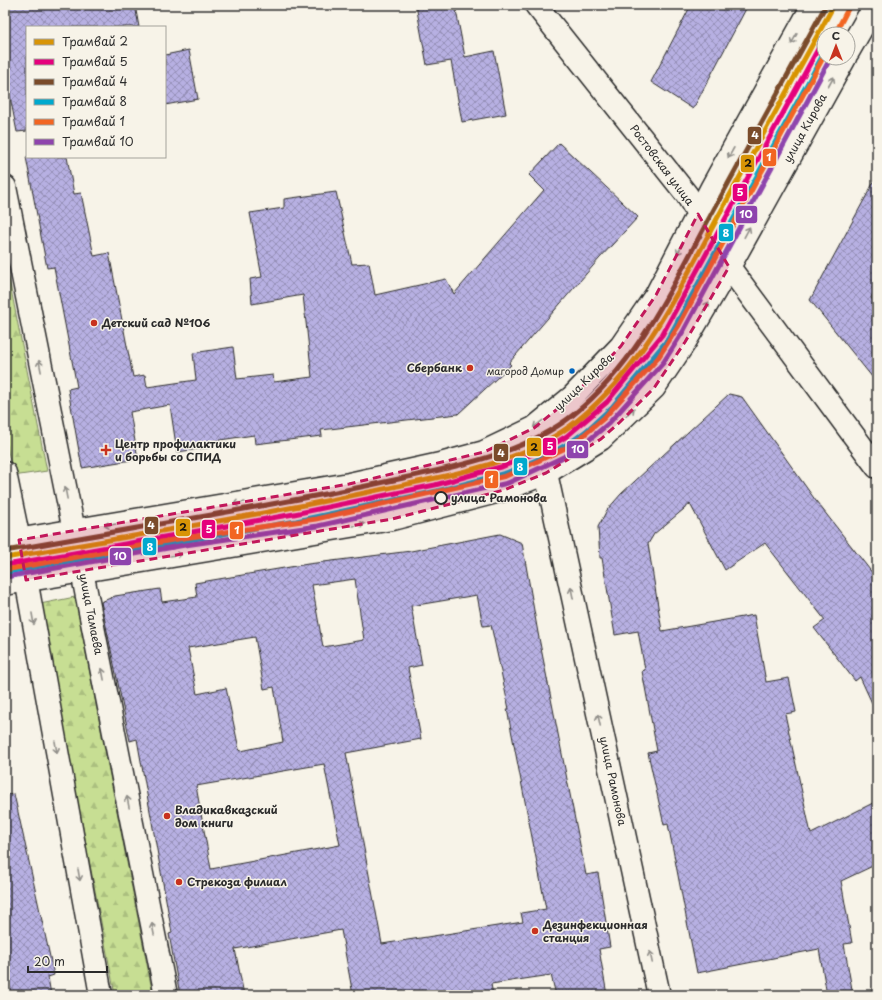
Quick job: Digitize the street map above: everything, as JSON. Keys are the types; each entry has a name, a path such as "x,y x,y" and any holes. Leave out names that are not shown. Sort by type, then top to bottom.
{"main road":[{"name":"Ростовская улица","path":"536,5 687,195 729,267 877,467"},
{"name":"улица Кирова","path":"12,541 350,484 425,468 484,452 534,428 572,398 621,346 656,295 698,214 813,5"},
{"path":"856,38 875,5"},
{"name":"улица Кирова","path":"5,584 392,519 504,490 546,473 601,439 654,388 685,342 729,267 841,66"},
{"name":"улица Тамаева","path":"5,187 166,995"},
{"path":"5,473 12,541 26,580 101,995"},
{"name":"улица Рамонова","path":"546,473 659,995"}],"highlighted area":[{"path":"698,214 729,267 685,342 654,388 620,422 601,439 546,473 504,490 392,519 26,580 19,540 349,484 484,452 534,428 572,397 621,346 656,295"}],"green space":[{"path":"5,259 47,471 13,476 5,436"},
{"path":"75,597 153,995 115,995 40,604"}],"building":[{"path":"5,5 135,5 139,26 26,26 26,131 17,132 5,71"},
{"path":"416,5 455,5 465,57 494,51 506,114 462,122 451,61 427,65"},
{"path":"691,5 748,5 693,109 651,82"},
{"path":"189,50 198,99 166,105 166,55"},
{"path":"559,143 638,217 599,259 509,363 511,365 458,414 321,430 322,436 255,444 254,435 213,441 214,447 177,452 170,405 130,412 138,459 82,468 68,389 77,387 54,267 47,268 26,158 67,158 74,194 81,193 94,256 109,253 133,377 145,375 147,387 196,380 193,353 233,347 237,379 273,375 274,382 312,377 303,295 252,304 250,279 262,277 250,213 284,208 284,199 336,192 352,264 369,263 375,295 446,279 454,294 544,190 529,175"},
{"path":"877,176 877,286 871,298 877,306 877,383 810,300"},
{"path":"729,394 742,397 816,501 877,579 877,714 860,677 855,681 814,628 825,620 765,543 725,570 690,504 654,534 648,544 662,631 754,615 766,682 789,678 796,712 785,714 811,834 877,801 877,864 841,881 852,943 844,944 853,995 827,995 819,949 697,973 668,824 664,825 648,753 657,751 642,671 645,670 638,631 615,635 602,558 600,558 598,527 607,510 621,494"},
{"path":"500,534 522,543 538,633 586,875 598,873 610,947 599,949 607,995 556,995 551,975 491,984 493,995 353,995 341,930 235,949 244,995 180,995 169,934 172,933 137,739 130,741 101,602 115,596 160,589 162,602 197,597 195,583 308,564 411,551","holes":["355,579 364,640 323,647 312,585","477,595 483,626 491,625 509,709 507,709 546,909 521,913 523,922 382,944 346,753 421,739 408,668 422,665 411,606","255,637 264,689 274,687 283,742 241,751 239,749 226,688 197,694 188,648","324,764 340,845 211,869 196,786"]},
{"path":"14,794 54,975 48,977 51,995 5,995 5,795"}],"tram line":[{"name":"4","path":"5,551 280,503 423,474 502,453 551,430 573,415 617,372 652,322 826,5"},
{"name":"2","path":"5,558 187,527 451,475 505,459 531,449 556,436 578,420 601,399 641,351 659,325 834,5"},
{"name":"1","path":"839,26 850,5"},
{"name":"5","path":"6,565 294,514 435,485 504,466 547,448 567,436 607,402 662,335 816,53"},
{"name":"8","path":"7,572 296,521 437,491 506,473 550,454 571,442 586,431 612,407 668,339 817,66"},
{"name":"1","path":"5,570 184,538 316,519 506,476 572,445 604,418 658,358 678,327 819,66"},
{"name":"10","path":"6,577 185,545 318,526 508,483 576,451 609,423 663,363 684,330 826,66"}],"place":[{"name":"Детский сад №106","path":"94,323"},
{"name":"Сбербанк","path":"470,368"},
{"name":"магород Домир","path":"572,371"},
{"name":"Центр профилактики и борьбы со СПИД","path":"106,450"},
{"name":"улица Рамонова","path":"441,498"},
{"name":"Владикавказский дом книги","path":"167,816"},
{"name":"Стрекоза филиал","path":"179,882"},
{"name":"Дезинфекционная станция","path":"535,931"}]}
